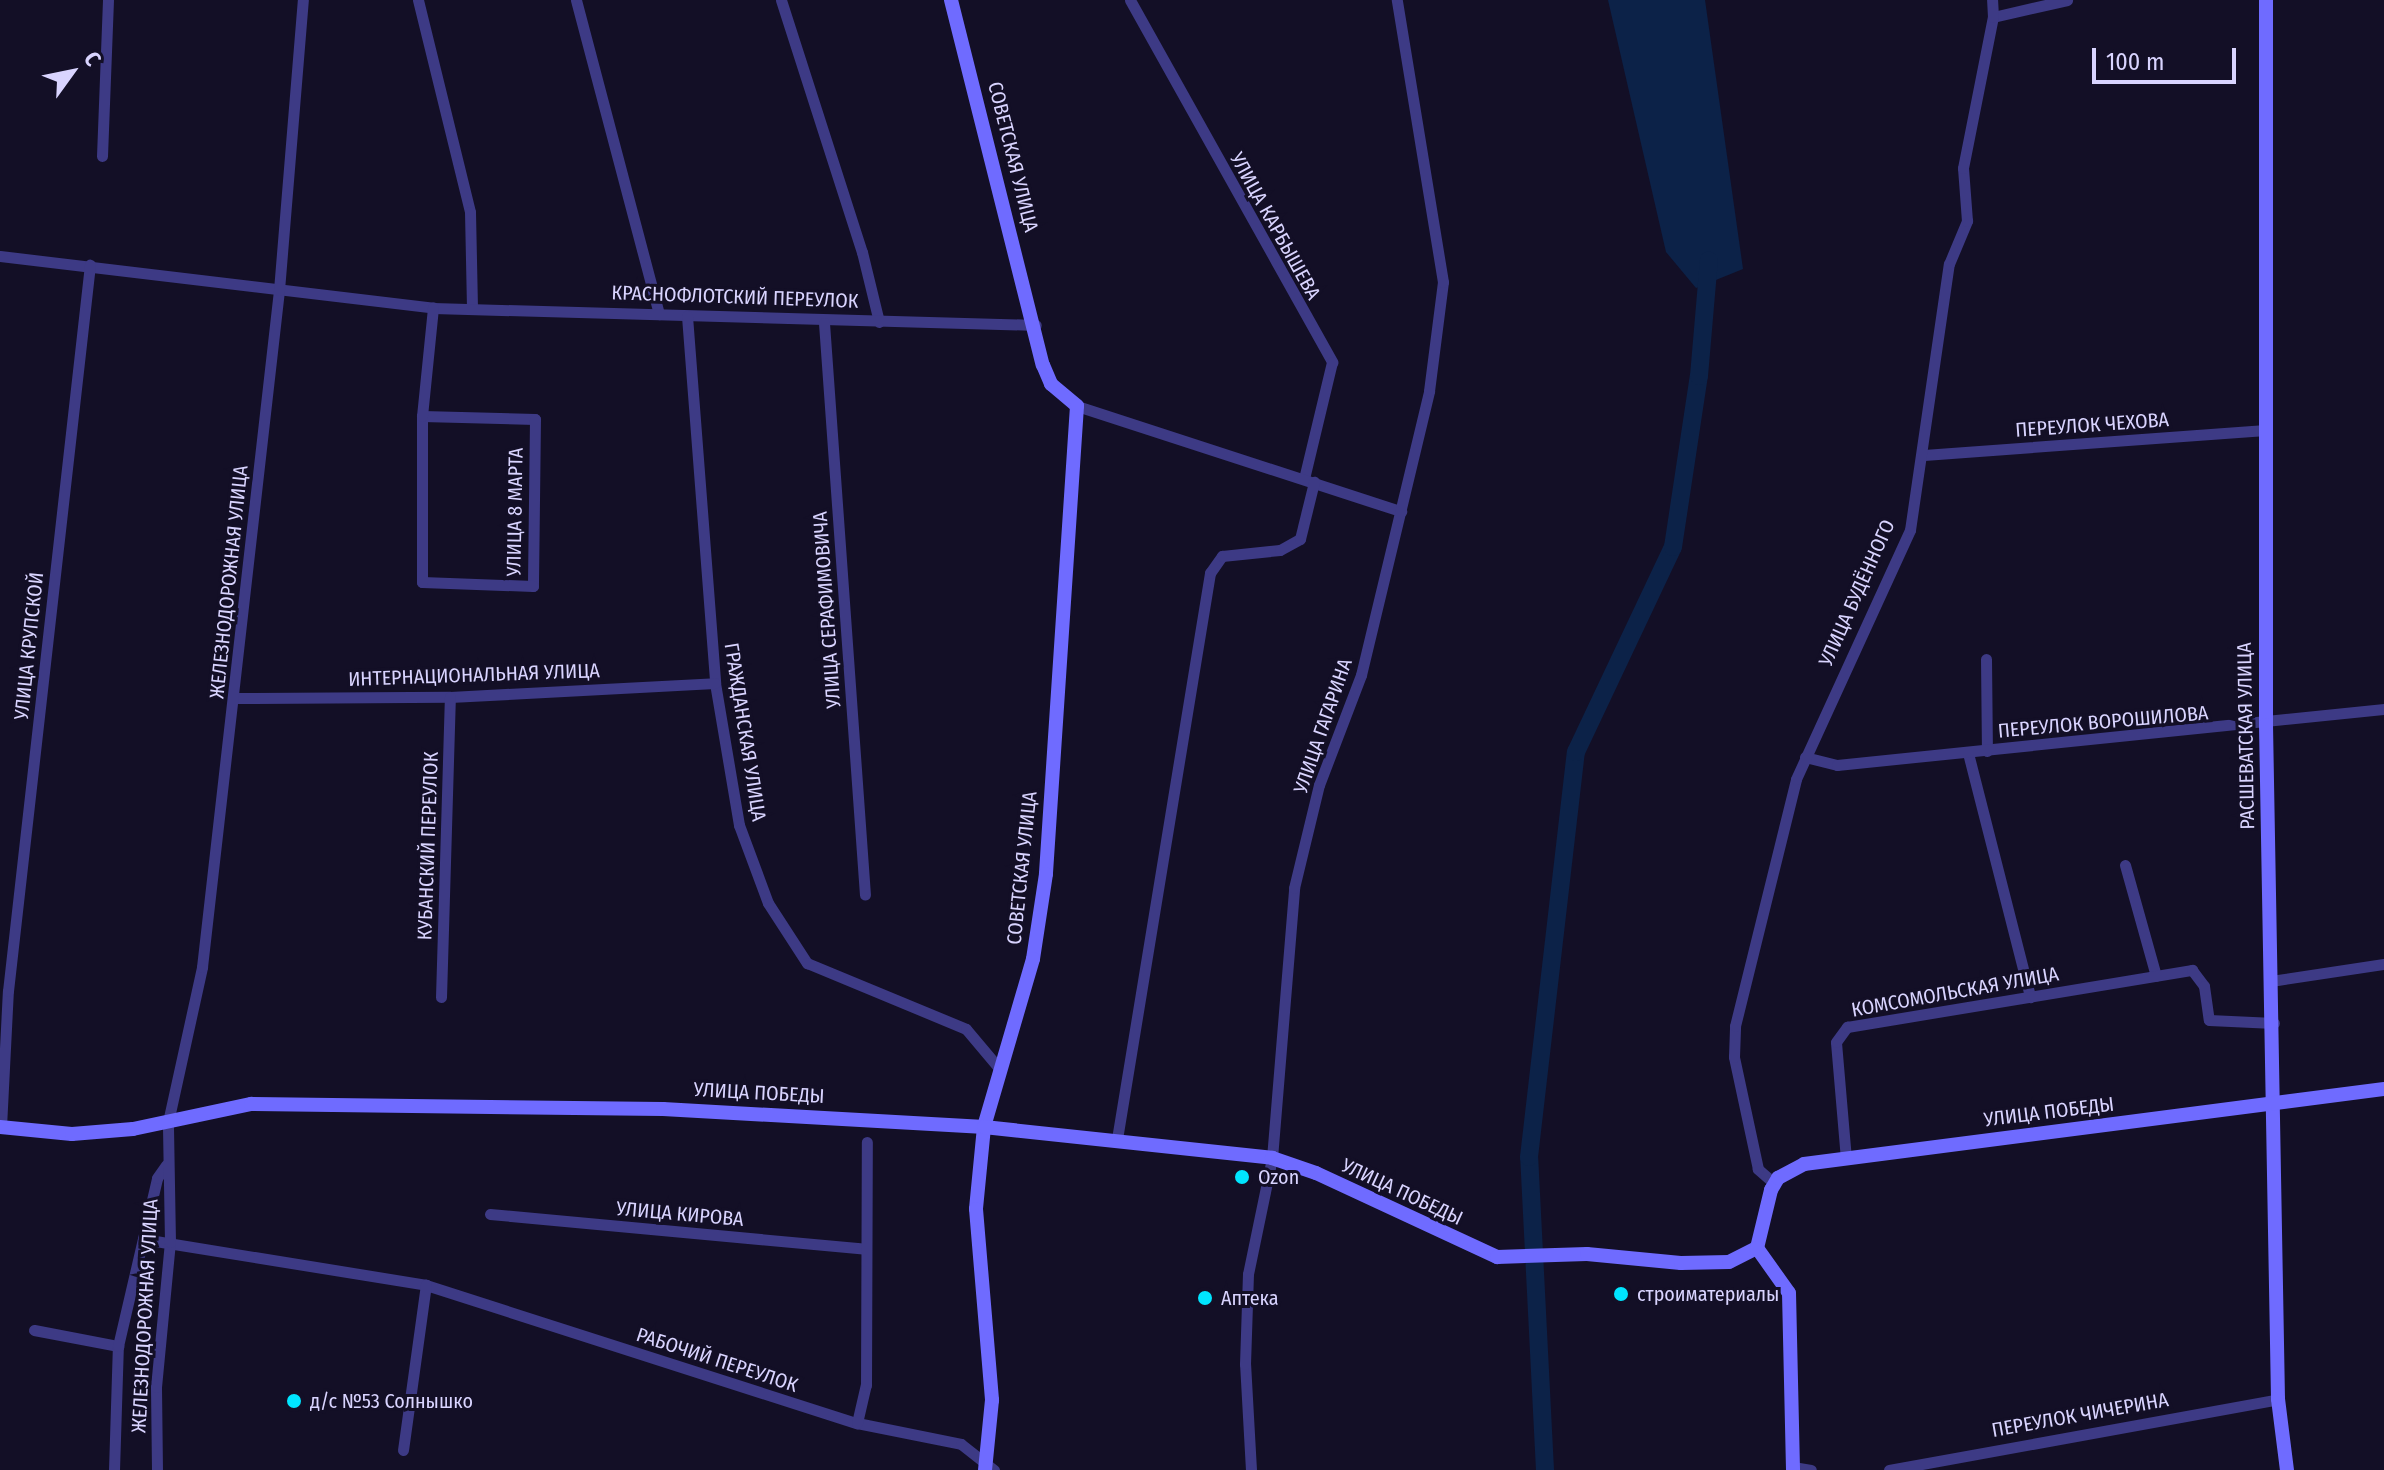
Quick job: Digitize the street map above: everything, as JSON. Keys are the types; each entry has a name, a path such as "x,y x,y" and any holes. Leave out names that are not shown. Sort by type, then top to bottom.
{"street":[{"path":"102,156 108,0"},
{"name":"ЖЕЛЕЗНОДОРОЖНАЯ УЛИЦА","path":"157,1470 156,1387 170,1242 166,1164 168,1122 202,967 279,290 303,0"},
{"path":"418,0 470,212 472,307"},
{"path":"576,0 659,314"},
{"path":"781,0 862,252 879,322"},
{"name":"СОВЕТСКАЯ УЛИЦА","path":"951,0 1036,325"},
{"name":"УЛИЦА КАРБЫШЕВА","path":"1117,1139 1210,573 1222,556 1280,550 1300,539 1332,362 1130,0"},
{"name":"УЛИЦА ГАГАРИНА","path":"1251,1470 1245,1364 1248,1274 1272,1158 1294,888 1319,785 1361,675 1429,391 1443,282 1397,0"},
{"name":"УЛИЦА БУДЁННОГО","path":"1775,1184 1758,1169 1734,1057 1735,1026 1805,757 1910,530 1924,455 1949,264 1967,221 1963,168 1993,17 1992,0"},
{"path":"1993,17 2067,0"},
{"name":"РАСШЕВАТСКАЯ УЛИЦА","path":"2266,0 2262,430 2266,725 2274,1023 2272,1106 2278,1399 2287,1470"},
{"name":"КРАСНОФЛОТСКИЙ ПЕРЕУЛОК","path":"0,256 433,308 659,314 824,323 1036,325"},
{"name":"УЛИЦА КРУПСКОЙ","path":"1,1127 8,991 90,265"},
{"name":"УЛИЦА 8 МАРТА","path":"422,416 535,419 533,586 422,582 422,416 433,308"},
{"name":"ГРАЖДАНСКАЯ УЛИЦА","path":"687,316 715,683 739,825 768,903 807,963 966,1029 998,1067"},
{"name":"УЛИЦА СЕРАФИМОВИЧА","path":"824,323 865,895"},
{"path":"1036,325 1051,384 1077,406 1401,511"},
{"name":"СОВЕТСКАЯ УЛИЦА","path":"988,1466 992,1400 976,1209 984,1127 998,1067 1012,1039 1033,959 1046,874 1077,406"},
{"name":"ПЕРЕУЛОК ЧЕХОВА","path":"1924,455 2262,430"},
{"path":"1986,659 1987,751"},
{"name":"ИНТЕРНАЦИОНАЛЬНАЯ УЛИЦА","path":"234,698 450,697 715,683"},
{"name":"КУБАНСКИЙ ПЕРЕУЛОК","path":"441,997 450,697"},
{"name":"ПЕРЕУЛОК ВОРОШИЛОВА","path":"1805,757 1837,765 2266,725 2384,709"},
{"path":"1968,753 2030,997"},
{"path":"2125,865 2156,976"},
{"path":"2271,981 2384,964"},
{"name":"КОМСОМОЛЬСКАЯ УЛИЦА","path":"1846,1159 1837,1034 1847,1027 2192,970 2201,976 2209,1020 2274,1023"},
{"name":"УЛИЦА ПОБЕДЫ","path":"1775,1184 1804,1164 2272,1106 2384,1089"},
{"name":"УЛИЦА ПОБЕДЫ","path":"1,1127 72,1134 168,1122 251,1104 663,1109 984,1127 1272,1158 1316,1173 1497,1257 1587,1254 1681,1263 1729,1262 1757,1248"},
{"path":"857,1423 866,1385 867,1142"},
{"name":"ЖЕЛЕЗНОДОРОЖНАЯ УЛИЦА","path":"114,1470 118,1346 157,1178 166,1164"},
{"path":"1775,1184 1757,1248 1789,1293 1793,1468 1811,1470"},
{"name":"УЛИЦА КИРОВА","path":"490,1214 865,1249"},
{"name":"РАБОЧИЙ ПЕРЕУЛОК","path":"143,1239 426,1285 857,1423 961,1444 988,1466"},
{"path":"403,1450 426,1285"},
{"path":"34,1330 118,1346"},
{"name":"ПЕРЕУЛОК ЧИЧЕРИНА","path":"1889,1470 2278,1399"}],"water":[{"path":"1608,0 1705,0 1743,269 1696,288 1666,252"}],"waterway":[{"path":"1545,1470 1529,1157 1576,752 1673,547 1699,376 1709,260"}],"place":[{"name":"Ozon","path":"1242,1177"},
{"name":"строиматериалы","path":"1621,1294"},
{"name":"Аптека","path":"1205,1298"},
{"name":"д/с №53 Солнышко","path":"294,1401"}]}
